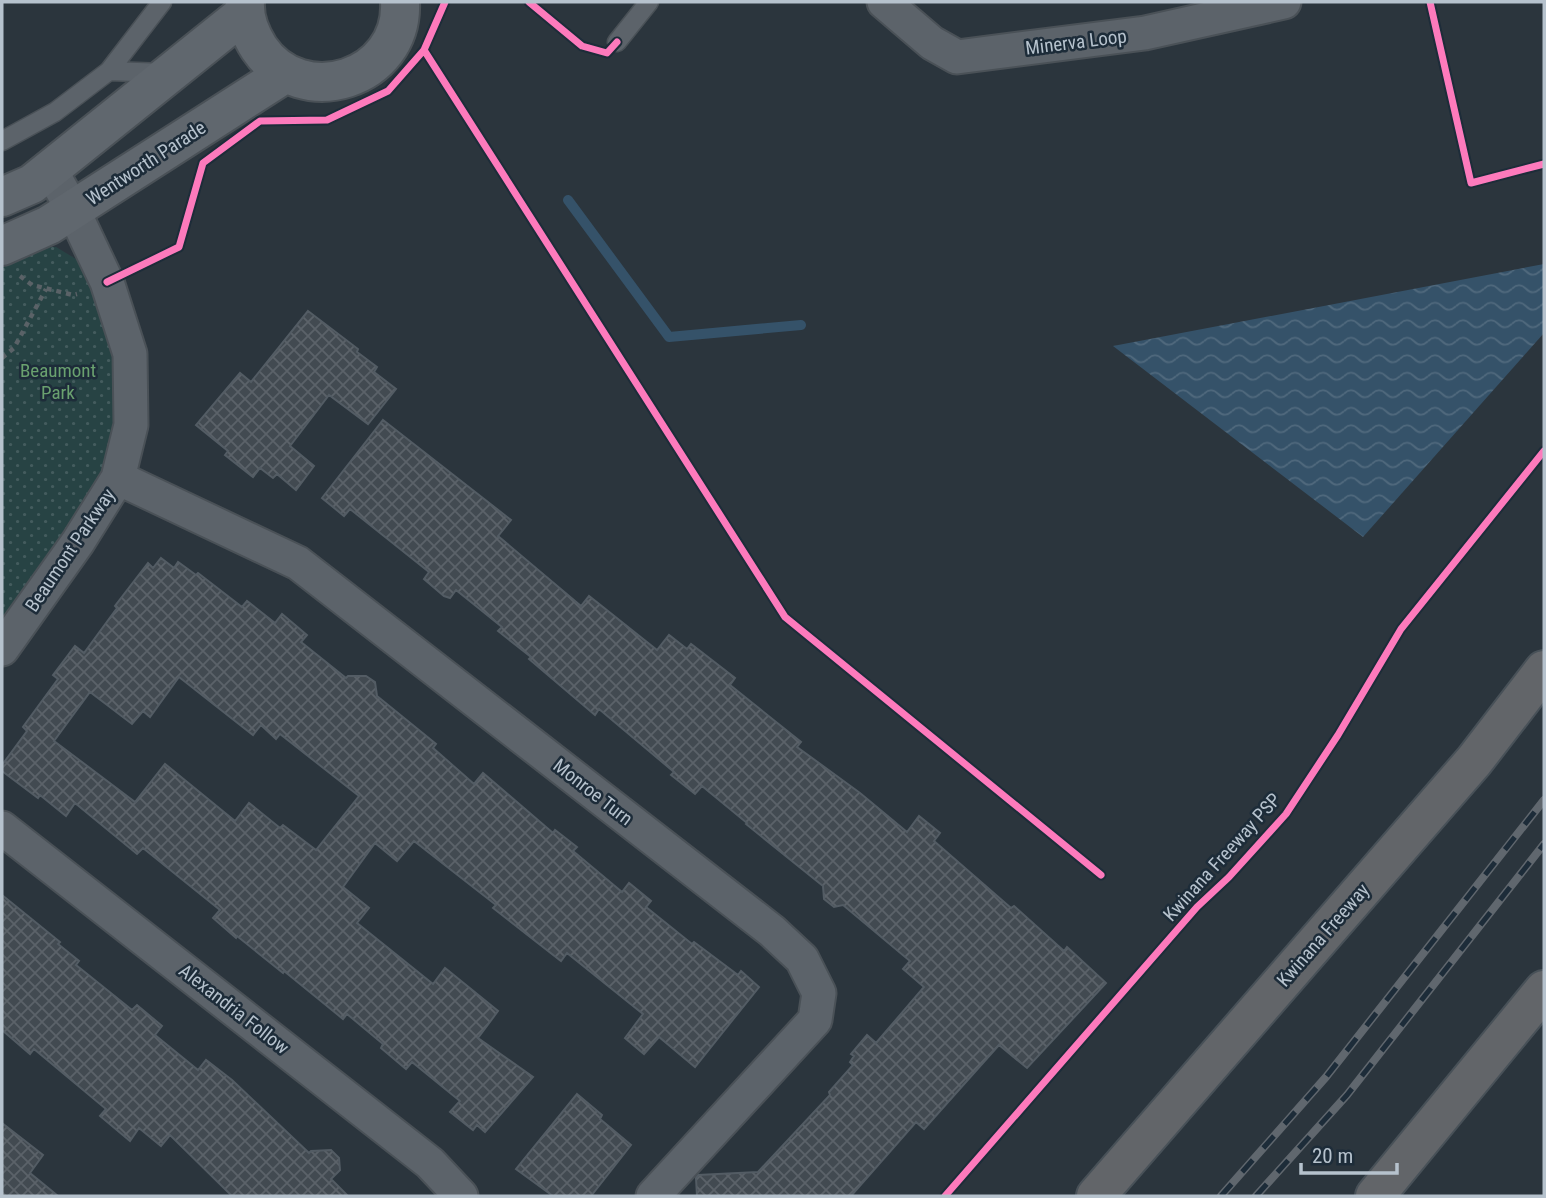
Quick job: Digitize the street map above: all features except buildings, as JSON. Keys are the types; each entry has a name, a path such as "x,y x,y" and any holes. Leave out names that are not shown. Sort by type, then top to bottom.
{"highway":[{"name":"Kwinana Freeway","path":"1096,1196 1465,771 1544,670"},
{"path":"1375,1196 1544,989"}],"street":[{"path":"2,197 33,184 172,73 245,7 252,37 266,58 285,73 304,80 323,82 342,80 360,73 376,62 397,30 400,2"},
{"name":"Minerva Loop","path":"884,2 932,43 957,57 1145,33 1283,2"},
{"name":"Wentworth Parade","path":"7,258 49,225 285,73"},
{"name":"Beaumont Parkway","path":"2,649 78,542 118,478 131,425 131,354 107,282 50,169"},
{"name":"Monroe Turn","path":"118,478 298,563 772,931 802,959 819,993 815,1020 653,1196"},
{"name":"Alexandria Follow","path":"2,828 430,1163 461,1196"}],"lane":[{"path":"2,141 55,112 109,71 162,2"},
{"path":"617,42 649,2"},
{"path":"109,71 172,73"}],"path":[{"path":"7,258 32,285 46,289 73,295 107,282"},
{"path":"2,358 14,348 46,289"}],"green space":[{"name":"Beaumont Park","path":"28,247 56,247 81,262 94,282 113,343 117,398 104,475 2,619 2,258"}],"water":[{"path":"1544,264 1544,333 1363,537 1113,346"}],"waterway":[{"path":"568,200 669,337 801,325"}],"railway":[{"path":"1221,1196 1326,1077 1544,800"},
{"path":"1256,1196 1347,1095 1544,844"}],"cycle path":[{"path":"107,282 179,247 203,163 260,121 327,120 388,91 424,50 445,2"},
{"path":"529,2 582,46 607,53 617,42"},
{"path":"1430,2 1471,183 1544,164"},
{"path":"424,50 785,617 1101,875"},
{"name":"Kwinana Freeway PSP","path":"945,1196 1197,907 1229,877 1286,814 1338,735 1401,629 1544,451"}]}
